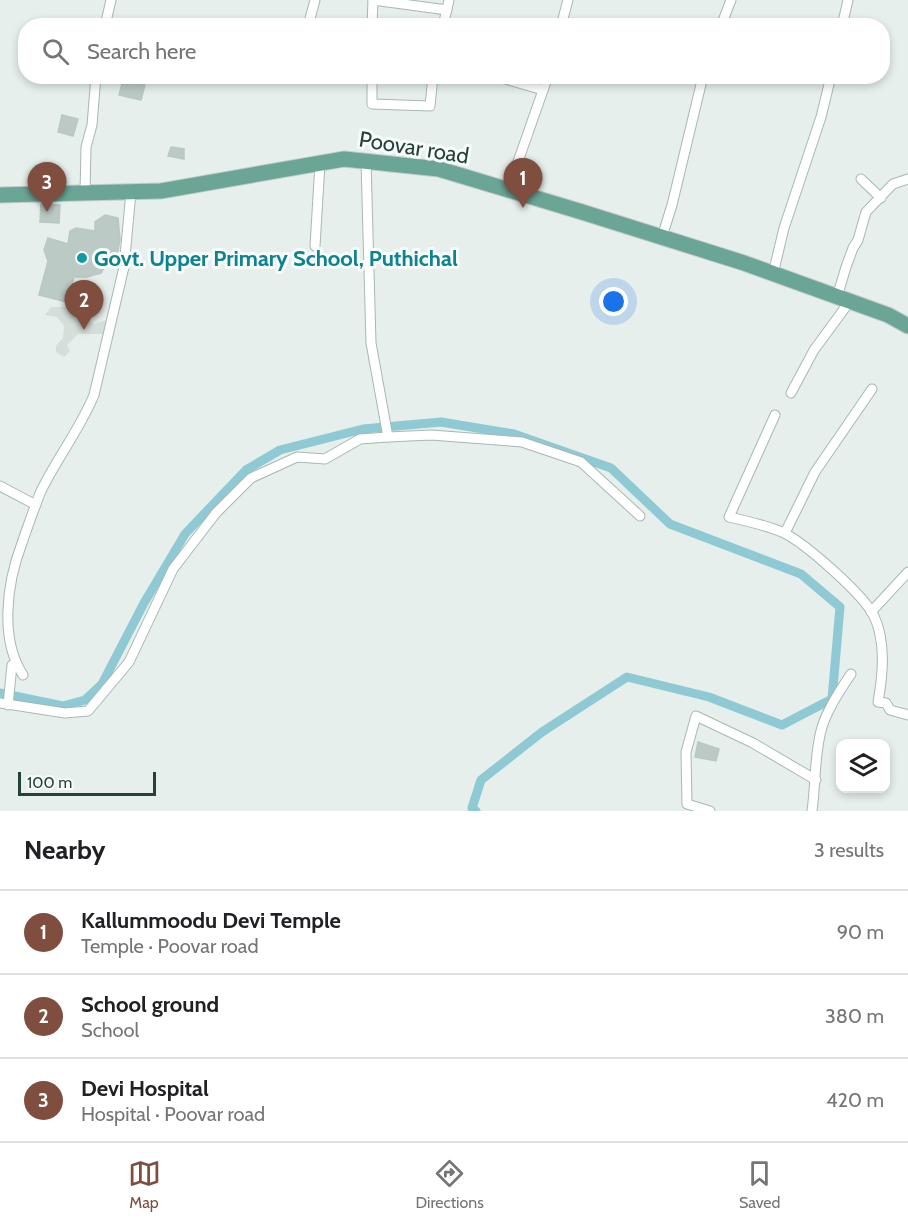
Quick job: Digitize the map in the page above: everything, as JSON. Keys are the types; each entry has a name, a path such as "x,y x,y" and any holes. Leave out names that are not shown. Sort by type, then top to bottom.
{"main road":[{"name":"Poovar road","path":"0,195 161,191 344,159 439,169 662,237 773,274 888,315 908,326"}],"street":[{"path":"107,18 111,0"},
{"path":"310,18 315,0"},
{"path":"372,18 373,0 447,10"},
{"path":"445,18 449,0"},
{"path":"563,18 568,0"},
{"path":"725,18 731,0"},
{"path":"844,18 848,0"},
{"path":"85,193 86,147 92,125 95,84"},
{"path":"372,84 372,104 430,106 432,84"},
{"path":"522,84 543,90"},
{"path":"508,190 545,84"},
{"path":"662,237 701,84"},
{"path":"773,274 784,228 821,117 829,84"},
{"path":"366,161 371,343 387,436"},
{"path":"315,246 320,163"},
{"path":"861,179 881,198"},
{"path":"791,393 844,299 846,267 858,240 866,212 893,184 908,179"},
{"path":"23,675 12,665 6,650 1,616 11,572 36,505 94,394 124,267 131,192"},
{"path":"785,533 815,472 872,389"},
{"path":"775,415 729,516 785,533 825,563 860,596 871,612 882,645 883,676 878,702 886,703 890,710 908,715"},
{"path":"12,665 4,704 65,713 88,711 129,662 173,568 216,513 251,478 297,457 325,459 360,439 431,435 522,442 581,462 640,516"},
{"path":"0,486 36,505"},
{"path":"871,612 908,572"},
{"path":"812,811 822,728 840,690 851,674"},
{"path":"710,811 687,804 686,752 696,716 753,743 816,780"}],"shaded area":[{"path":"96,303 101,312 88,319 94,324 107,320 104,334 78,334 67,345 70,351 64,357 56,352 56,346 63,338 64,326 57,317 45,315 51,307 67,307 79,316"}],"building":[{"path":"122,84 145,85 141,100 119,95"},
{"path":"62,115 78,119 73,136 58,132"},
{"path":"171,147 184,149 184,159 168,156"},
{"path":"41,204 60,205 59,223 40,222"},
{"name":"Govt. Upper Primary School, Puthichal","path":"105,215 118,218 120,239 116,262 105,266 101,273 87,277 74,277 67,302 39,295 48,261 44,250 48,238 68,244 70,231 76,228 95,231 95,222"},
{"path":"698,742 719,749 716,761 695,757"}],"waterway":[{"path":"0,693 63,706 85,700 102,684 144,603 185,534 246,470 280,450 363,429 441,422 514,434 611,468 670,524 801,574 840,607 832,699 782,725 709,697 627,677 542,732 481,780 472,808 476,811"}],"place":[{"name":"Kallummoodu Devi Temple","path":"523,208"},
{"name":"Devi Hospital","path":"47,212"},
{"name":"Govt. Upper Primary School, Puthichal","path":"82,258"},
{"name":"School ground","path":"84,330"}]}
